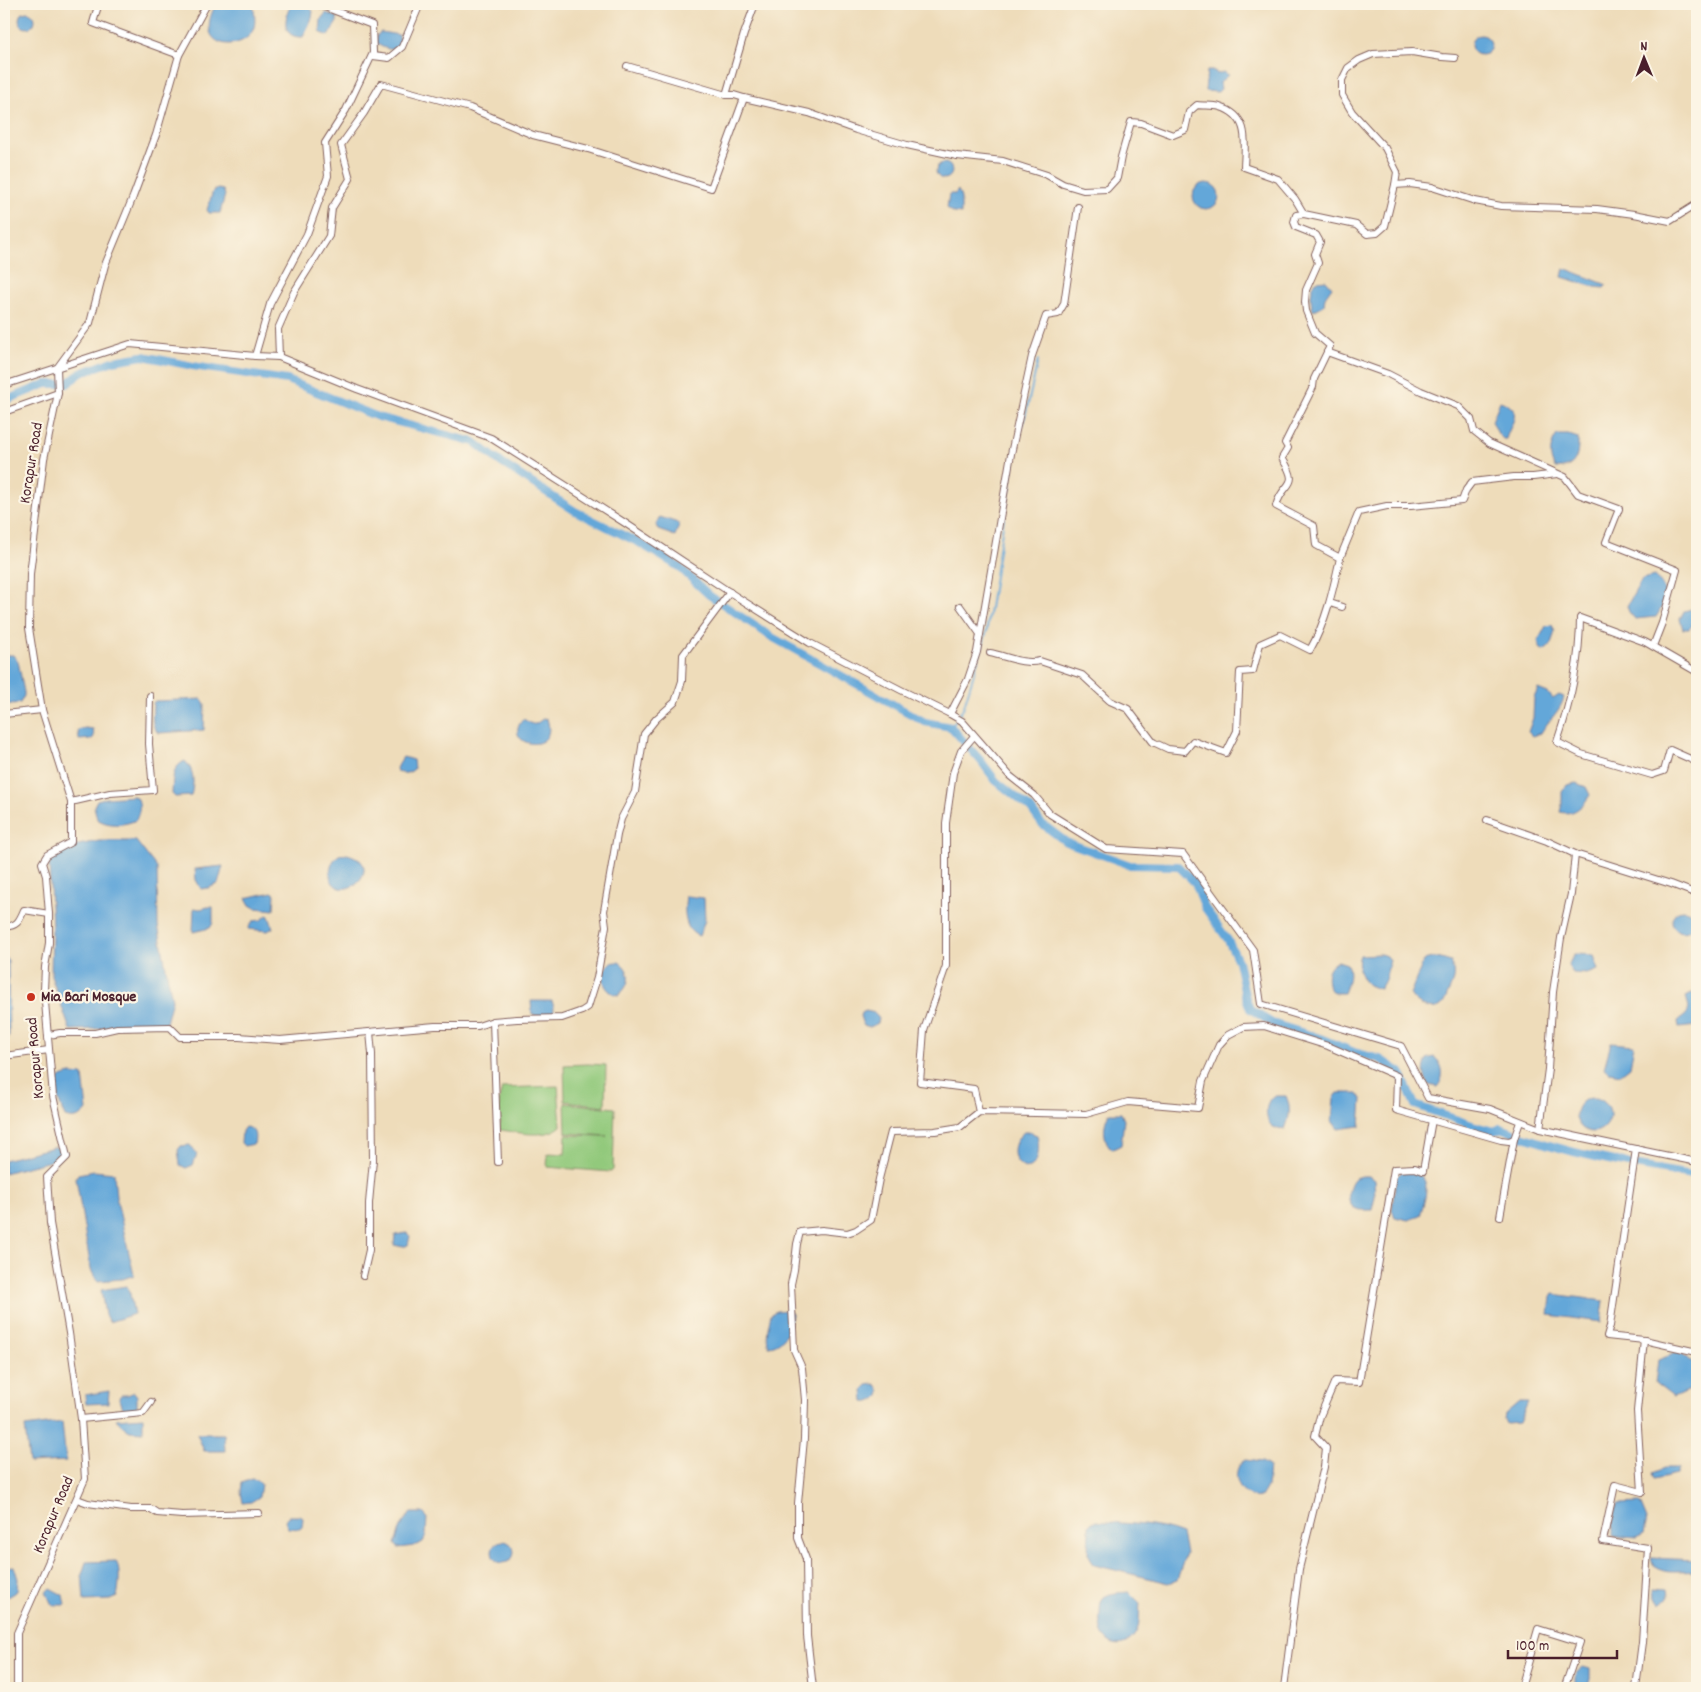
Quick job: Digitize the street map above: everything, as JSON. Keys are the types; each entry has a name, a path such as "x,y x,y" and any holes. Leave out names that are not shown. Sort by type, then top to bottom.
{"street":[{"path":"92,4 98,6 93,23 178,55"},
{"path":"58,368 90,323 105,265 156,136 178,55 207,4"},
{"path":"255,356 270,304 307,234 328,176 325,143 346,110 372,53 372,25 317,4"},
{"path":"372,53 373,56 389,58 402,47 420,4"},
{"path":"726,95 755,4"},
{"path":"1340,558 1316,545 1314,526 1276,506 1278,497 1291,483 1291,472 1282,458 1288,448 1286,443 1330,346 1315,333 1306,311 1305,302 1306,290 1318,263 1314,254 1320,242 1316,235 1296,227 1294,222 1296,216 1304,214 1356,226 1367,234 1377,233 1385,226 1397,172 1384,148 1352,112 1342,95 1342,80 1348,68 1358,60 1373,54 1412,52 1455,58"},
{"path":"627,66 726,95 734,95 809,113 856,130 907,145 957,156 1003,161 1083,190 1108,189 1117,178 1131,122 1140,123 1173,135 1185,130 1189,112 1197,105 1220,107 1238,117 1244,129 1246,138 1244,166 1278,179 1295,199 1304,214"},
{"path":"279,357 278,329 294,292 329,236 332,208 350,179 341,145 364,113 381,84 470,108 533,134 588,149 711,188 744,98"},
{"path":"1395,185 1410,184 1432,187 1474,201 1501,206 1597,209 1670,221 1697,204"},
{"path":"950,714 968,679 977,652 1011,454 1032,356 1046,316 1058,314 1064,304 1078,207"},
{"path":"4,385 130,344 279,357 357,389 491,438 810,643 962,721 972,738 1010,776 1034,795 1050,814 1106,849 1184,854 1253,950 1261,1004 1401,1046 1428,1098 1490,1109 1519,1123 1540,1129 1697,1162"},
{"path":"1326,352 1388,374 1421,391 1458,406 1471,419 1474,431 1489,442 1565,477 1578,494 1619,508 1606,542 1676,570 1662,623 1653,646"},
{"name":"Korapur Road","path":"17,1688 17,1633 85,1479 81,1419 69,1333 50,1223 47,1178 67,1157 53,1096 49,1050 44,990 49,943 49,914 46,876 42,863 47,856 71,842 71,802 42,710 29,628 30,574 44,459 58,391 58,368"},
{"path":"4,412 58,391"},
{"path":"990,653 1019,661 1040,661 1082,675 1110,701 1128,709 1153,742 1168,749 1185,751 1193,741 1226,753 1237,732 1240,672 1253,671 1260,644 1280,635 1310,650 1320,633 1330,602 1340,558 1359,512 1387,506 1411,506 1462,501 1466,490 1472,482 1514,476 1533,477 1558,474"},
{"path":"49,1035 60,1033 95,1033 117,1028 170,1027 180,1037 240,1037 280,1040 435,1026 478,1026 493,1021 562,1018 582,1011 588,1007 597,978 606,926 604,911 618,827 635,792 644,734 656,719 675,702 682,681 683,655 730,592"},
{"path":"1330,602 1342,607"},
{"path":"960,606 980,634"},
{"path":"1697,672 1645,642 1580,618 1580,643 1575,677 1557,742 1581,754 1652,776 1664,771 1670,750 1697,762"},
{"path":"71,802 110,793 153,790 149,744 150,696"},
{"path":"4,714 42,710"},
{"path":"972,738 961,751 952,772 946,823 946,966 924,1030 920,1082 974,1089 979,1112"},
{"path":"1487,820 1547,841 1575,854 1697,894"},
{"path":"1540,1129 1548,1069 1553,992 1561,938 1571,894 1575,854"},
{"path":"4,927 14,926 19,922 24,910 49,914"},
{"path":"493,1021 498,1162"},
{"path":"813,1688 807,1636 806,1559 798,1538 798,1503 804,1439 805,1400 802,1368 794,1350 791,1284 800,1232 822,1230 847,1233 856,1230 871,1220 891,1132 935,1131 960,1127 979,1112 1086,1114 1128,1102 1198,1108 1203,1081 1219,1045 1228,1035 1243,1027 1264,1026 1328,1046 1397,1076 1396,1110 1501,1140 1514,1140"},
{"path":"363,1276 369,1250 369,1203 374,1160 370,1032"},
{"path":"4,1056 49,1050"},
{"path":"1284,1688 1298,1569 1324,1467 1326,1448 1315,1436 1320,1416 1335,1380 1359,1382 1394,1169 1415,1168 1423,1171 1432,1120"},
{"path":"1500,1217 1514,1140 1519,1123"},
{"path":"1636,1149 1607,1336 1644,1340 1697,1352"},
{"path":"1636,1688 1642,1642 1648,1548 1603,1541 1615,1485 1642,1492 1637,1411 1644,1340"},
{"path":"81,1419 143,1413 151,1402"},
{"path":"77,1499 88,1503 151,1509 157,1514 260,1513"},
{"path":"1521,1688 1538,1629 1580,1642 1565,1686 1570,1688"}],"green space":[{"path":"564,1065 606,1065 605,1106 565,1101"},
{"path":"558,1086 561,1126 555,1130 540,1134 500,1130 499,1100 502,1088"},
{"path":"565,1103 615,1108 613,1170 611,1172 547,1167 548,1153 565,1154 566,1135 607,1136 566,1133"}],"water":[{"path":"216,4 253,4 255,24 249,35 241,41 232,44 223,43 215,39 210,32 210,20"},
{"path":"291,4 306,4 313,11 312,18 303,37 291,34 286,26"},
{"path":"27,12 33,14 35,20 33,26 27,28 21,26 19,20 21,14"},
{"path":"326,13 337,17 337,22 328,36 320,32 321,19"},
{"path":"381,32 399,35 400,41 396,48 384,48 376,43 377,35"},
{"path":"1481,35 1488,38 1491,45 1488,52 1481,55 1474,52 1471,45 1474,38"},
{"path":"1207,71 1215,71 1217,74 1223,72 1228,75 1220,83 1221,89 1218,92 1205,91"},
{"path":"941,163 947,163 952,168 950,177 941,179 936,174 936,168"},
{"path":"1206,183 1215,187 1219,196 1215,205 1206,209 1197,205 1193,196 1197,187"},
{"path":"223,190 225,195 220,213 209,213 207,210 213,191"},
{"path":"958,190 961,198 961,214 954,213 947,208 949,194 955,194"},
{"path":"1564,268 1607,285 1604,288 1595,287 1562,277"},
{"path":"1326,280 1332,287 1325,297 1324,305 1313,311 1311,295 1314,284 1316,281"},
{"path":"1500,401 1512,408 1514,412 1513,422 1506,439 1503,439 1498,434 1492,421"},
{"path":"1557,435 1569,435 1578,438 1578,451 1574,461 1567,467 1555,468 1551,460 1551,447"},
{"path":"660,517 678,523 675,536 658,530 656,525"},
{"path":"1654,576 1664,591 1665,596 1662,606 1656,617 1635,619 1627,606 1642,579"},
{"path":"1692,609 1693,622 1689,629 1683,629 1680,619 1684,611"},
{"path":"1552,625 1555,632 1550,646 1544,651 1540,648 1538,641 1546,626"},
{"path":"4,655 13,655 18,661 24,692 20,703 4,705"},
{"path":"1538,689 1548,693 1553,699 1559,695 1564,697 1560,707 1541,733 1532,736 1528,732 1533,718 1534,698"},
{"path":"202,699 205,704 204,730 159,733 154,728 153,703 155,701"},
{"path":"544,718 547,719 549,731 546,739 539,743 531,743 524,741 519,736 518,729 523,719 534,724"},
{"path":"85,728 93,729 94,737 92,739 79,740 78,730"},
{"path":"403,757 413,760 414,769 408,773 397,772 396,768"},
{"path":"185,761 191,769 193,777 191,796 175,797 172,794 175,771"},
{"path":"1697,775 1697,804 1690,800 1688,790 1690,781"},
{"path":"1576,783 1586,787 1590,795 1578,809 1570,813 1560,812 1562,792 1567,785"},
{"path":"134,796 138,799 139,805 136,820 116,824 106,823 97,819 94,806 97,800"},
{"path":"99,841 136,841 157,868 158,925 172,1000 166,1023 70,1030 51,976 52,928 49,861 62,848"},
{"path":"347,854 359,859 364,866 363,873 353,886 337,887 331,880 330,870 339,855"},
{"path":"223,866 218,884 201,889 196,880 195,869"},
{"path":"272,892 275,894 274,910 255,908 250,905 246,898"},
{"path":"686,896 704,898 705,920 699,936 690,930 687,925 685,913"},
{"path":"213,907 213,923 210,928 193,932 194,908"},
{"path":"1679,910 1687,910 1694,917 1694,925 1687,932 1679,932 1672,925 1672,917"},
{"path":"267,915 273,928 268,931 248,929 253,921 261,920"},
{"path":"1380,954 1387,956 1390,960 1385,980 1380,989 1370,986 1365,982 1358,963 1360,955"},
{"path":"1574,954 1594,955 1598,970 1587,974 1573,973 1568,966"},
{"path":"4,957 8,960 9,1036 4,1042"},
{"path":"1432,958 1451,962 1453,978 1444,1003 1439,1007 1429,1008 1420,1004 1410,994 1424,960"},
{"path":"1338,961 1347,964 1349,971 1349,978 1344,993 1335,993 1329,989 1328,985 1327,976 1329,969"},
{"path":"619,962 626,970 628,979 625,988 618,995 608,990 603,975 607,966"},
{"path":"1697,991 1697,1026 1679,1028 1678,1021 1685,1016 1689,1009 1686,997"},
{"path":"531,1001 552,1001 554,1011 550,1016 532,1015"},
{"path":"866,1011 875,1013 879,1019 878,1023 870,1027 863,1025 860,1016 861,1013"},
{"path":"1611,1043 1634,1045 1630,1067 1621,1074 1609,1072 1604,1068"},
{"path":"1434,1057 1440,1063 1442,1071 1441,1080 1437,1087 1429,1085 1424,1072 1427,1059"},
{"path":"71,1074 83,1075 87,1110 80,1117 74,1118 65,1117 57,1093 59,1079"},
{"path":"1338,1093 1358,1093 1362,1099 1360,1127 1338,1129 1332,1121 1334,1098"},
{"path":"1273,1096 1286,1096 1288,1100 1289,1112 1285,1129 1274,1127 1269,1123 1267,1107 1268,1102"},
{"path":"1593,1098 1605,1103 1610,1115 1605,1127 1593,1132 1581,1127 1576,1115 1581,1103"},
{"path":"1109,1113 1121,1113 1124,1120 1121,1145 1113,1149 1109,1147 1105,1135 1105,1126"},
{"path":"245,1127 253,1130 254,1144 244,1146 241,1143 242,1131"},
{"path":"1024,1132 1037,1135 1038,1146 1038,1155 1035,1163 1025,1168 1016,1161 1014,1156 1017,1140"},
{"path":"190,1145 197,1154 193,1165 186,1168 180,1165 178,1150 181,1146"},
{"path":"54,1147 59,1148 61,1156 58,1159 4,1173 4,1160"},
{"path":"94,1171 114,1173 116,1197 134,1275 123,1279 97,1281 91,1270 76,1178 78,1174"},
{"path":"1408,1171 1422,1177 1425,1182 1426,1195 1420,1216 1408,1220 1395,1217 1392,1210 1396,1177 1402,1172"},
{"path":"1369,1176 1374,1180 1375,1197 1372,1210 1355,1208 1349,1201 1351,1184 1355,1178"},
{"path":"407,1233 410,1236 408,1245 403,1247 394,1245 395,1235"},
{"path":"126,1286 129,1289 134,1314 109,1322 105,1315 101,1290"},
{"path":"1553,1294 1604,1301 1601,1322 1549,1315"},
{"path":"788,1310 792,1314 786,1335 775,1345 769,1346 767,1334 771,1314 776,1311"},
{"path":"1679,1352 1697,1366 1694,1388 1673,1397 1655,1383 1658,1360"},
{"path":"874,1384 880,1391 879,1396 872,1401 864,1402 863,1389 867,1385"},
{"path":"109,1391 108,1403 86,1404 85,1395"},
{"path":"134,1392 137,1396 137,1408 128,1411 123,1408 119,1397"},
{"path":"1519,1402 1528,1402 1519,1423 1506,1424 1505,1414"},
{"path":"143,1417 143,1432 130,1431 116,1419"},
{"path":"62,1422 66,1461 29,1463 25,1427"},
{"path":"197,1434 224,1434 225,1451 204,1451"},
{"path":"1245,1460 1262,1462 1269,1466 1267,1487 1261,1497 1247,1495 1238,1484 1237,1471"},
{"path":"1664,1468 1679,1468 1677,1474 1654,1479 1652,1473"},
{"path":"252,1479 257,1480 261,1484 259,1497 251,1502 243,1503 242,1483"},
{"path":"1640,1503 1647,1520 1644,1534 1636,1538 1613,1536 1614,1516 1618,1504"},
{"path":"411,1513 423,1513 427,1517 426,1535 423,1542 414,1546 398,1548 395,1544 397,1536 403,1523"},
{"path":"288,1516 300,1516 303,1518 302,1527 300,1529 288,1528 285,1520"},
{"path":"1095,1521 1150,1526 1182,1534 1186,1553 1177,1580 1169,1583 1094,1565 1088,1553 1089,1526"},
{"path":"499,1541 507,1541 514,1548 514,1556 507,1563 499,1563 492,1556 492,1548"},
{"path":"1651,1558 1697,1560 1697,1571 1664,1570 1653,1565"},
{"path":"116,1561 119,1574 117,1597 110,1600 84,1601 82,1574 86,1562"},
{"path":"14,1566 18,1579 17,1591 4,1599 4,1567"},
{"path":"50,1588 63,1595 65,1605 52,1605 46,1592"},
{"path":"1654,1588 1668,1589 1669,1597 1660,1603 1655,1596"},
{"path":"1129,1592 1140,1603 1138,1627 1130,1640 1120,1645 1115,1644 1110,1642 1102,1633 1100,1626 1101,1601 1108,1595"},
{"path":"1583,1667 1590,1669 1590,1684 1588,1688 1575,1684 1575,1674"}],"waterway":[{"path":"4,401 46,384 67,384 81,373 113,361 143,356 193,366 287,380 378,417 474,442 503,464 575,511 641,544 679,567 709,595 770,636 925,722 951,727 996,781 1031,809 1041,823 1066,842 1130,865 1178,866 1195,883 1205,908 1228,940 1238,961 1250,1009 1272,1023 1320,1038 1354,1052 1380,1059 1400,1072 1415,1105 1475,1126 1494,1131 1501,1128 1573,1152 1697,1176"},
{"path":"960,714 986,634 1016,446 1026,413 1038,360"},
{"path":"951,727 956,720"}],"place":[{"name":"Mia Bari Mosque","path":"31,997"}]}
